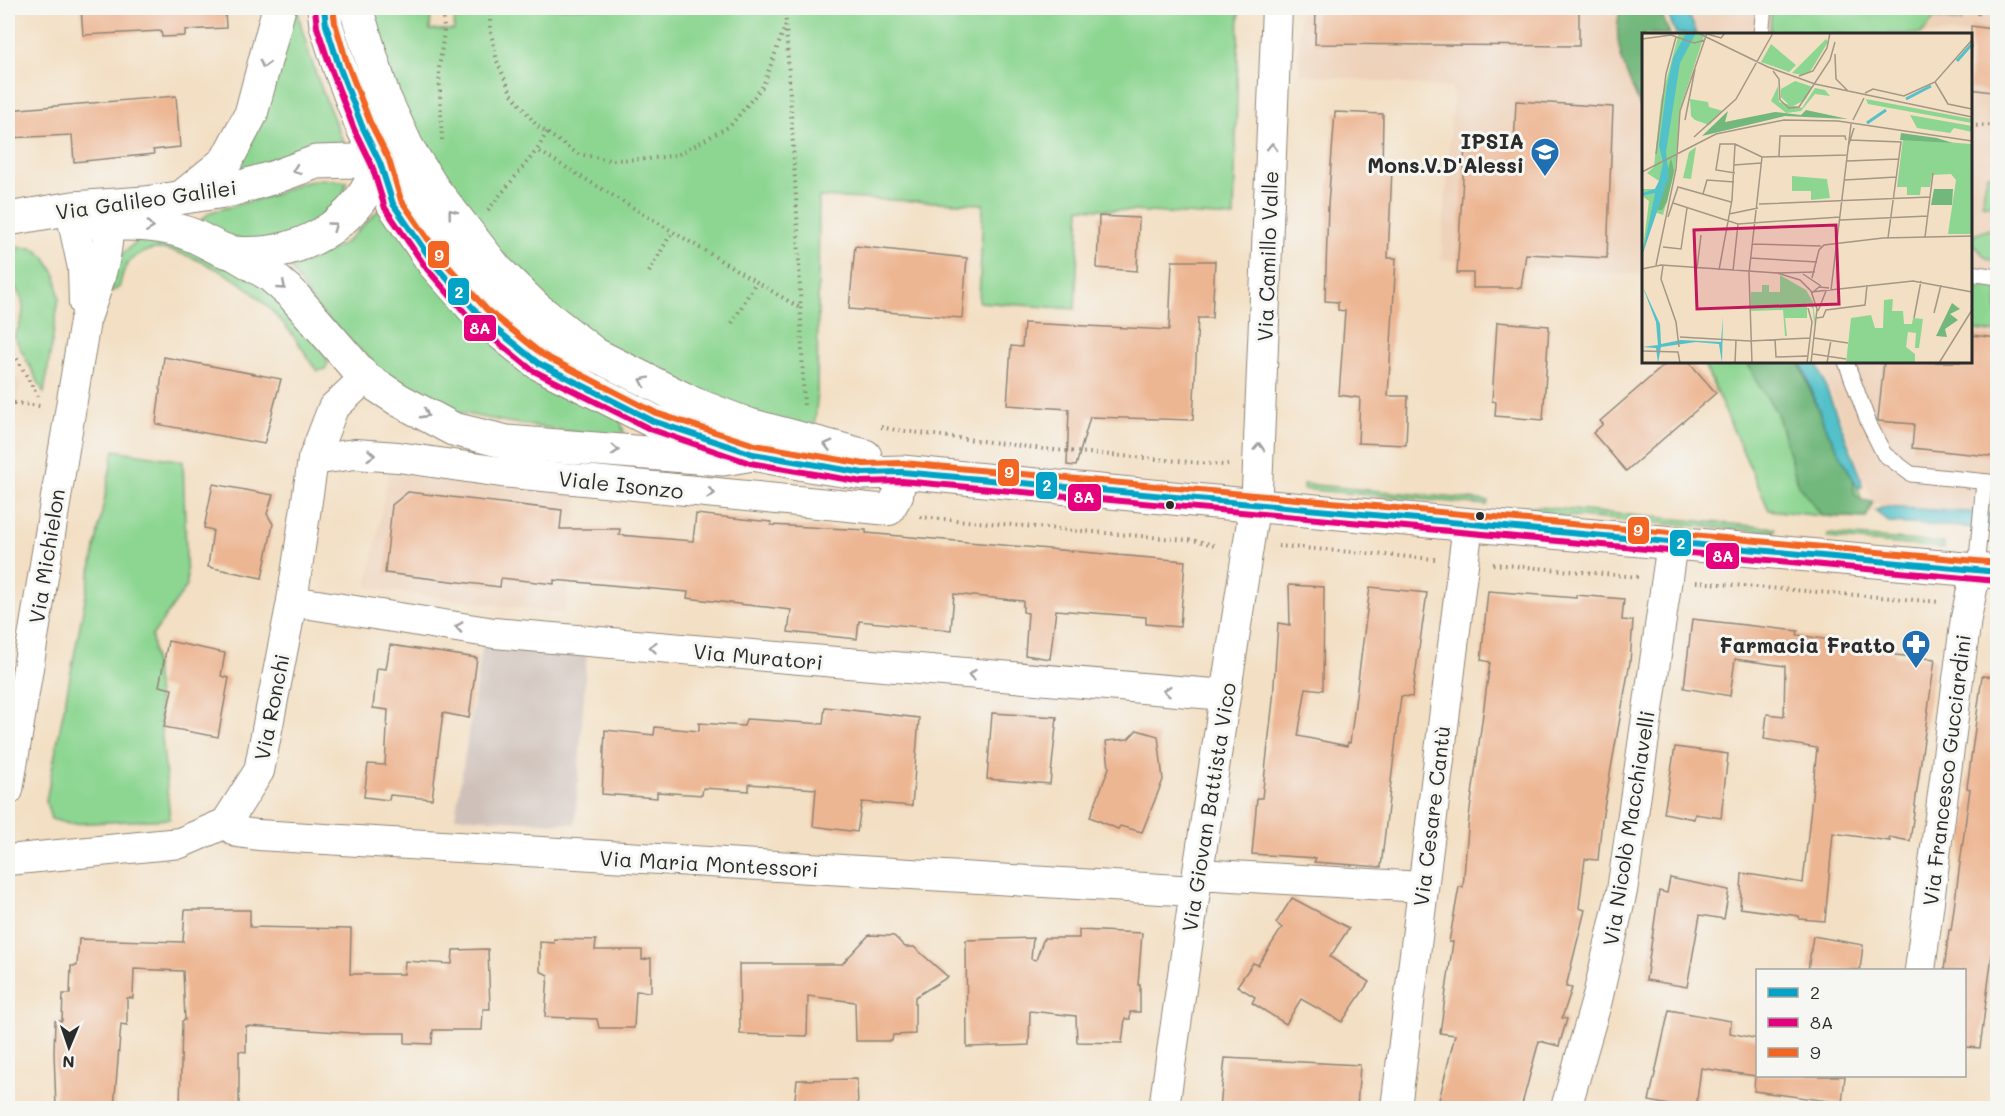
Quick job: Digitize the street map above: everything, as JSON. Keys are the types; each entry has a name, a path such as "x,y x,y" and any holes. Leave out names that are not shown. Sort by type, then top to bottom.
{"main road":[{"path":"181,198 226,161 251,114 279,8"},
{"name":"Viale Isonzo","path":"324,8 326,26 362,126 367,171 393,204 434,264 481,317 538,363 653,421 753,454 863,473 902,472 1987,571"},
{"name":"Viale Isonzo","path":"344,8 342,13 352,53 384,140 367,171"},
{"name":"Viale Isonzo","path":"356,8 383,94 407,147 435,190 496,269 536,308 596,355 694,405 749,425 861,454 902,472"},
{"name":"Via Galileo Galilei","path":"8,220 108,215 181,198 231,190 316,162 367,171 356,208 334,226 305,244 277,252 233,253 187,233 108,215"},
{"name":"Viale Isonzo","path":"367,171 429,225 559,348 596,355"},
{"name":"Viale Isonzo","path":"233,253 270,275 292,294 365,378 399,400 453,429 507,442 723,459 753,454"}],"street":[{"name":"Via Camillo Valle","path":"1254,505 1259,459 1277,8"},
{"name":"Via Michielon","path":"8,790 85,321 101,273 109,239 108,215"},
{"name":"Via Michielon","path":"74,217 83,268 85,321"},
{"name":"Via Ronchi","path":"226,823 259,771 292,601 313,460 333,408 365,378"},
{"name":"Viale Isonzo","path":"313,460 355,454 398,457 501,472 890,510 898,495 902,472"},
{"name":"Via Giovan Battista Vico","path":"1164,1108 1254,505"},
{"name":"Via Cesare Cantù","path":"1396,1108 1468,524"},
{"name":"Via Nicolò Macchiavelli","path":"1566,1108 1597,1000 1622,891 1672,543"},
{"name":"Via Francesco Gucciardini","path":"1920,969 1966,618 1987,571"},
{"name":"Via Muratori","path":"292,601 494,633 1225,695"},
{"name":"Via Maria Montessori","path":"226,823 237,832 258,835 1196,883 1422,887"},
{"path":"8,860 180,843 226,823"}],"lane":[{"path":"1761,33 1764,8"},
{"path":"1972,273 1998,277"},
{"path":"1846,363 1869,424 1884,454 1911,474 1991,483 1980,520 1987,571"}],"path":[{"path":"443,8 444,31 439,69 443,151"},
{"path":"490,8 490,28 497,61 512,93 537,126 578,154 610,160 648,159 677,155 730,126 763,86 786,24"},
{"path":"785,8 804,409"},
{"path":"1978,15 1979,8"},
{"path":"1972,126 1998,125"},
{"path":"482,218 537,150 547,132"},
{"path":"537,150 801,308"},
{"path":"649,272 672,232"},
{"path":"732,323 756,282"},
{"path":"8,343 44,406 8,402"},
{"path":"795,407 810,410"},
{"path":"873,425 1044,449 1223,465 1244,459 1259,459"}],"shaded area":[{"name":"IPSIA Mons.V.D'Alessi","path":"1300,8 1623,8 1642,92 1642,275 1441,260 1453,88 1299,74"},
{"path":"1686,8 1997,8 1997,516 1884,507 1873,502 1820,363 1972,363 1972,33 1696,33"},
{"path":"8,359 20,384 8,462"},
{"path":"389,472 578,494 565,614 367,588"},
{"path":"483,642 587,651 575,824 455,817"}],"green space":[{"path":"286,8 297,8 318,79 346,148 231,175"},
{"path":"367,8 427,8 431,11 430,30 454,30 455,8 1239,8 1234,217 1080,208 1075,309 979,302 983,204 819,197 817,399 814,432 729,410 571,326 463,217 397,107"},
{"path":"1621,8 1658,8 1670,33 1642,33 1642,111 1619,48 1618,21"},
{"path":"1771,8 1963,8 1961,22 1935,18 1922,33 1770,33"},
{"path":"1987,174 1997,175 1997,206 1982,204"},
{"path":"322,179 347,182 343,197 302,234 250,242 203,230 201,220 211,212 276,194 298,184"},
{"path":"385,204 621,422 626,440 445,410 389,378 315,306 290,267 310,261 345,243"},
{"path":"1997,223 1997,261 1988,259 1972,244 1974,235 1992,228"},
{"path":"146,236 169,238 262,281 325,354 328,363 325,369 318,371 315,368 286,326 245,286 208,265 180,253 157,249 137,255 123,272 119,288 110,292 120,259 129,248"},
{"path":"8,247 33,248 45,257 56,275 59,298 44,393 14,336 21,322 23,307 19,294 8,282"},
{"path":"1997,287 1997,333 1972,329 1972,293 1978,288"},
{"path":"1703,363 1800,363 1824,424 1858,488 1866,518 1769,510"},
{"path":"1747,363 1799,363 1824,424 1853,479 1855,495 1862,500 1873,502 1866,518 1822,516 1798,485 1777,413 1756,381"},
{"path":"114,450 183,461 187,586 152,636 170,819 69,824 51,819 46,801"},
{"path":"1303,484 1488,501 1487,505 1303,489"},
{"path":"1527,506 1775,528 1774,532 1528,513"},
{"path":"1828,534 1944,543 1944,548 1828,538"}],"water":[{"path":"1665,8 1686,8 1697,33 1676,33"},
{"path":"1801,363 1816,363 1861,477 1862,487 1858,488 1824,424"},
{"path":"1884,507 1997,514 1997,529 1890,523 1875,511"}],"building":[{"path":"81,8 225,8 226,28 185,30 185,36 162,37 161,31 83,35"},
{"path":"1316,8 1579,8 1579,46 1315,44"},
{"path":"1971,26 1998,30 1998,93 1972,89"},
{"path":"176,96 180,147 153,150 154,154 74,162 72,135 8,138 8,110"},
{"path":"1516,101 1613,107 1607,258 1526,254 1521,288 1473,288 1473,273 1457,273 1465,146 1514,146"},
{"path":"1335,112 1383,114 1382,169 1392,169 1388,258 1396,258 1388,396 1408,396 1406,445 1358,443 1360,398 1339,395 1345,311 1338,310 1338,302 1325,301 1328,205"},
{"path":"1099,216 1139,218 1137,271 1097,268"},
{"path":"855,246 967,258 962,318 849,309"},
{"path":"1172,261 1215,261 1212,318 1198,318 1193,420 1090,417 1076,466 1067,465 1069,409 1007,405 1011,346 1022,347 1024,323 1169,330"},
{"path":"1497,322 1549,326 1543,420 1495,416 1496,402 1492,401"},
{"path":"1972,335 1998,338 1998,457 1912,448 1914,424 1878,421 1884,363 1972,363"},
{"path":"164,357 281,379 264,444 156,424"},
{"path":"1667,363 1690,363 1716,393 1626,471 1593,433 1603,424 1600,421"},
{"path":"213,484 273,495 267,514 273,524 262,578 208,567 213,530 204,528"},
{"path":"408,492 562,510 560,529 620,529 619,535 693,541 696,514 771,522 771,525 866,530 866,533 1185,561 1180,627 1146,624 1146,617 1056,610 1050,659 1025,655 1028,613 1023,612 1023,601 954,594 951,630 859,621 857,639 788,632 791,610 687,598 688,592 554,580 554,584 501,578 500,587 385,573 392,505"},
{"path":"1289,585 1324,587 1323,690 1306,688 1298,736 1347,746 1348,742 1350,743 1370,587 1427,593 1412,697 1401,696 1381,867 1314,862 1316,858 1252,854 1257,798 1262,798 1273,700 1278,623 1290,625"},
{"path":"1488,591 1576,598 1576,595 1624,599 1622,620 1633,621 1630,662 1602,819 1598,860 1585,859 1579,908 1585,910 1566,987 1572,988 1562,1018 1567,1019 1559,1046 1539,1041 1521,1108 1437,1108 1455,1035 1440,1033 1453,942 1449,942 1459,887 1463,887 1469,817 1490,662 1481,660"},
{"path":"1692,619 1798,631 1797,635 1863,645 1863,648 1895,652 1895,655 1935,659 1910,841 1889,837 1890,841 1833,833 1825,921 1799,919 1799,916 1740,908 1742,873 1803,883 1817,748 1764,739 1767,714 1784,716 1785,666 1735,659 1730,696 1684,688"},
{"path":"168,641 225,653 221,676 229,678 218,737 164,727 172,689 159,686"},
{"path":"390,645 477,658 469,718 443,713 432,799 390,795 389,800 364,797 368,764 385,765 388,710 373,708 377,668 386,669"},
{"path":"1982,676 1998,677 1998,908 1980,1048 1966,1047 1966,969 1944,969 1970,789 1967,788"},
{"path":"825,707 919,718 912,806 862,802 857,832 813,826 816,789 749,784 749,791 703,788 702,795 657,792 657,798 602,794 605,730 654,735 655,727 699,731 699,723 744,726 746,719 823,724"},
{"path":"992,713 1057,717 1050,784 987,779"},
{"path":"1137,730 1158,736 1163,780 1142,832 1120,826 1118,829 1090,817 1109,768 1106,741 1128,739"},
{"path":"1675,747 1728,754 1721,818 1695,814 1694,819 1664,813"},
{"path":"1670,878 1729,890 1724,919 1700,915 1687,987 1646,980 1659,891 1667,893"},
{"path":"1292,898 1349,928 1330,957 1369,982 1342,1022 1301,999 1286,1024 1252,1003 1255,997 1237,986 1253,963 1258,965 1282,928 1276,923"},
{"path":"185,910 250,910 250,927 351,929 350,974 404,974 405,961 452,964 453,950 488,949 490,1009 483,1009 482,1030 433,1030 432,1044 405,1043 405,1033 354,1033 246,1026 246,1052 239,1051 239,1108 180,1108 182,1021 185,1020 183,971 134,969 133,998 127,998 127,1025 121,1024 114,1108 56,1108 55,1021 62,1021 63,994 70,994 71,966 77,966 79,939 183,942"},
{"path":"1079,930 1142,933 1138,985 1140,985 1140,1012 1130,1012 1130,1019 1125,1019 1122,1043 1077,1042 1076,1016 1030,1011 1029,1045 967,1047 966,940 1033,938 1031,959 1036,960 1044,938 1079,938"},
{"path":"869,935 894,936 905,947 914,947 948,977 915,997 915,1034 893,1035 892,1041 856,1041 855,1002 808,996 807,1036 740,1034 739,964 842,964"},
{"path":"1813,936 1863,945 1860,969 1808,969"},
{"path":"554,939 596,940 595,950 642,950 642,960 651,958 651,992 636,991 634,1028 599,1028 597,1019 545,1017 548,975 540,971 540,942 554,943"},
{"path":"1669,1010 1731,1021 1730,1033 1756,1039 1756,1077 1845,1077 1842,1103 1754,1091 1755,1076 1701,1068 1696,1108 1649,1101"},
{"path":"1225,1058 1360,1065 1357,1108 1220,1108"},
{"path":"857,1079 858,1108 794,1108 797,1080"}],"transit line":[{"name":"2","path":"324,8 326,25 339,66 362,126 380,163 393,204 434,264 481,317 538,363 653,421 753,454 863,473 902,472 1998,572"},
{"name":"9","path":"333,8 347,63 370,122 389,160 401,200 441,258 487,310 543,355 656,413 755,445 864,464 903,463 1998,563"},
{"name":"8A","path":"315,9 317,27 331,69 354,129 372,166 385,208 427,269 474,323 532,370 650,429 750,463 862,482 902,481 1997,581"}],"place":[{"name":"IPSIA Mons.V.D'Alessi","path":"1545,178"},
{"name":"Farmacia Fratto","path":"1916,670"}]}
